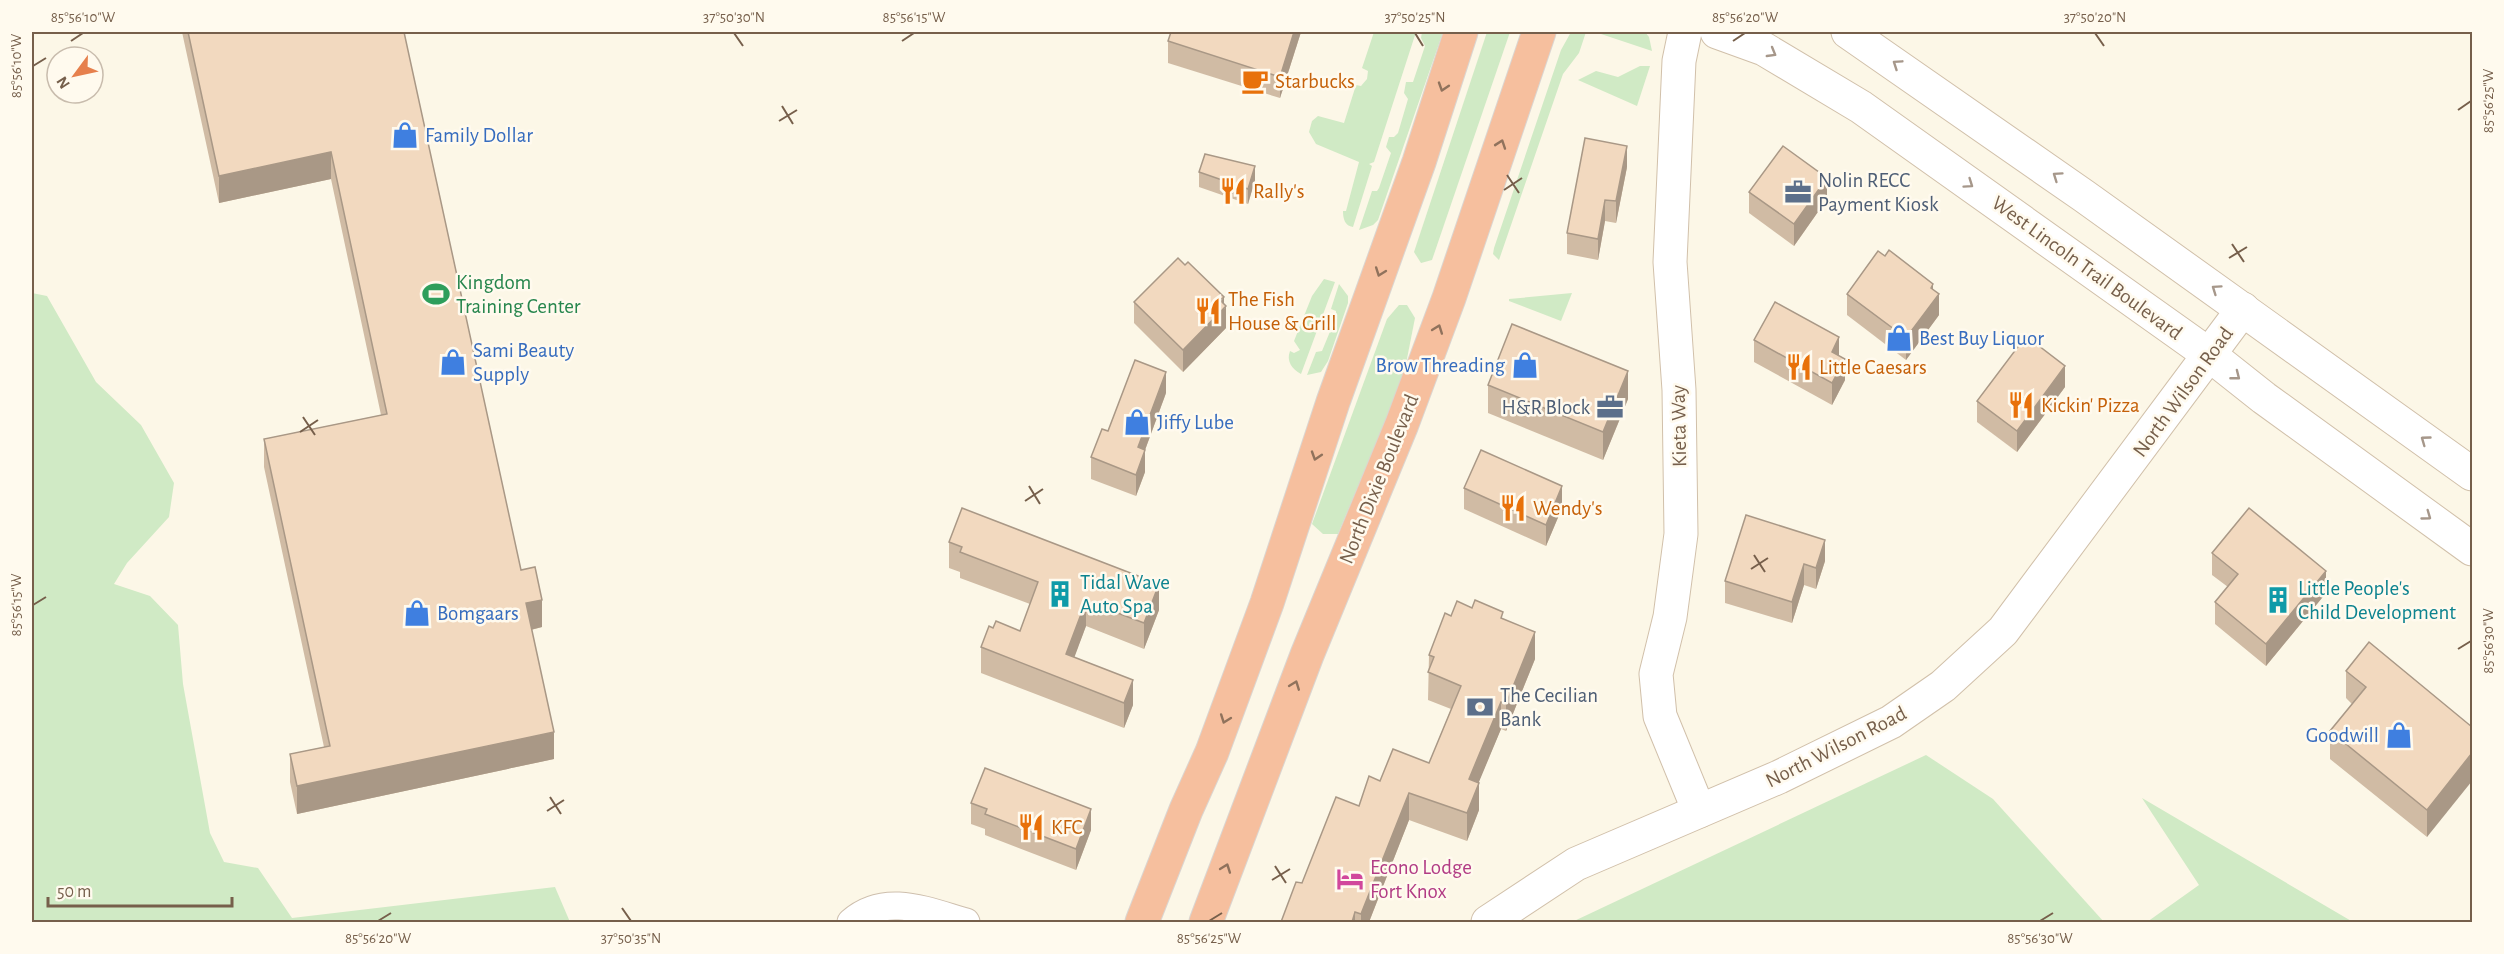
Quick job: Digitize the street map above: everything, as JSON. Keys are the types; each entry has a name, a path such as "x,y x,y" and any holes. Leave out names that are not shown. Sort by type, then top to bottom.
{"highway":[{"path":"1142,922 1186,810 1212,752 1263,614 1333,402 1419,162 1461,32"},
{"name":"North Dixie Boulevard","path":"1206,922 1307,655 1418,382 1449,298 1539,32"}],"main road":[{"name":"Kieta Way","path":"1685,32 1679,61 1671,262 1679,390 1681,534 1670,617 1656,674 1660,716 1699,811"},
{"name":"West Lincoln Trail Boulevard","path":"1717,32 1764,49 1861,107 2211,356 2264,398 2472,549"},
{"path":"1848,32 1921,80 2472,474"},
{"name":"North Wilson Road","path":"1488,922 1576,864 1779,777 1891,722 1943,687 2003,631 2244,309"}],"street":[{"path":"850,922 875,907 909,906 966,922"}],"green space":[{"path":"1374,32 1416,32 1374,162 1369,164 1372,166 1353,227 1345,222 1343,211 1346,211 1359,162 1316,144 1309,132 1312,121 1318,116 1344,123 1356,85 1361,86 1367,79 1368,71 1362,68"},
{"path":"1422,32 1443,32 1378,220 1373,225 1359,230 1372,191 1377,191 1379,188 1391,153 1386,147 1389,137 1394,137 1398,133 1408,99 1404,93 1406,82 1413,82 1425,46 1421,38"},
{"path":"1487,32 1510,32 1432,260 1421,263 1414,252"},
{"path":"1571,32 1586,32 1579,53 1563,74 1499,260 1493,254 1494,248 1561,50"},
{"path":"1595,32 1645,32 1649,37 1652,51"},
{"path":"1640,66 1650,66 1637,106 1578,80 1596,71 1618,77"},
{"path":"1324,279 1335,282 1301,374 1291,364 1289,355 1290,351 1294,353 1300,350 1294,341 1312,296"},
{"path":"1339,284 1348,296 1348,303 1328,361 1321,372 1307,375 1316,352 1322,351 1336,317 1336,311 1331,309"},
{"path":"32,293 47,296 96,382 141,425 174,483 169,517 127,563 114,584 150,596 178,625 183,684 210,833 224,862 258,868 292,918 555,887 570,922 32,922"},
{"path":"1572,293 1561,321 1509,301 1509,299"},
{"path":"1399,305 1407,305 1415,318 1403,379 1338,534 1323,534 1312,524 1387,319"},
{"path":"1926,755 1993,799 2104,922 1572,922"},
{"path":"2142,798 2353,922 2147,922 2199,885"}],"building":[{"path":"188,32 404,32 521,570 535,567 542,600 526,603 554,732 297,786 290,754 330,746 264,439 387,414 331,152 219,176"},
{"path":"1171,32 1294,32 1280,77 1168,41"},
{"path":"1585,138 1627,146 1616,201 1605,200 1598,239 1567,233"},
{"path":"1783,146 1827,178 1794,224 1749,192"},
{"path":"1205,154 1255,166 1248,189 1199,172"},
{"path":"1889,250 1933,284 1931,288 1939,294 1906,338 1847,294 1878,251 1885,256"},
{"path":"1178,258 1185,265 1188,262 1224,297 1220,300 1226,306 1183,350 1134,302"},
{"path":"1775,302 1839,337 1832,352 1845,359 1832,383 1754,340"},
{"path":"1512,324 1628,371 1603,432 1488,385"},
{"path":"2026,336 2065,366 2017,431 1977,401"},
{"name":"Jiffy Lube","path":"1135,360 1166,372 1138,447 1145,450 1136,475 1091,457 1102,429 1108,431"},
{"path":"1481,450 1562,486 1546,525 1464,488"},
{"path":"962,508 1159,584 1144,623 1086,601 1066,654 1133,680 1124,703 981,647 989,626 993,628 996,621 1020,631 1038,582 960,552 962,547 949,542"},
{"name":"Little People's Child Development","path":"2249,508 2326,571 2266,644 2215,602 2238,574 2212,553"},
{"path":"1746,515 1825,540 1816,568 1804,564 1792,602 1725,581"},
{"path":"1475,600 1503,612 1501,618 1535,632 1506,704 1501,702 1469,779 1479,783 1467,813 1409,793 1361,914 1355,912 1352,922 1281,922 1296,882 1302,883 1336,797 1359,806 1369,776 1380,781 1393,749 1429,763 1461,686 1428,672 1434,657 1429,655 1445,613 1451,616 1457,601 1472,608"},
{"name":"Goodwill","path":"2369,642 2472,727 2472,753 2427,810 2330,731 2366,687 2346,671"},
{"path":"985,768 1091,809 1076,849 985,814 987,809 971,803"}],"place":[{"name":"Starbucks","path":"1255,81"},
{"name":"Family Dollar","path":"405,135"},
{"name":"Rally's","path":"1233,191"},
{"name":"Nolin RECC Payment Kiosk","path":"1798,192"},
{"name":"Kingdom Training Center","path":"436,294"},
{"name":"The Fish House & Grill","path":"1208,311"},
{"name":"Best Buy Liquor","path":"1899,338"},
{"name":"Sami Beauty Supply","path":"453,362"},
{"name":"Brow Threading","path":"1525,365"},
{"name":"Little Caesars","path":"1799,367"},
{"name":"Kickin' Pizza","path":"2021,405"},
{"name":"H&R Block","path":"1610,407"},
{"name":"Jiffy Lube","path":"1137,422"},
{"name":"Wendy's","path":"1513,508"},
{"name":"Tidal Wave Auto Spa","path":"1060,594"},
{"name":"Little People's Child Development","path":"2278,600"},
{"name":"Bomgaars","path":"417,613"},
{"name":"The Cecilian Bank","path":"1480,707"},
{"name":"Goodwill","path":"2399,735"},
{"name":"KFC","path":"1031,827"},
{"name":"Econo Lodge Fort Knox","path":"1350,879"}]}
